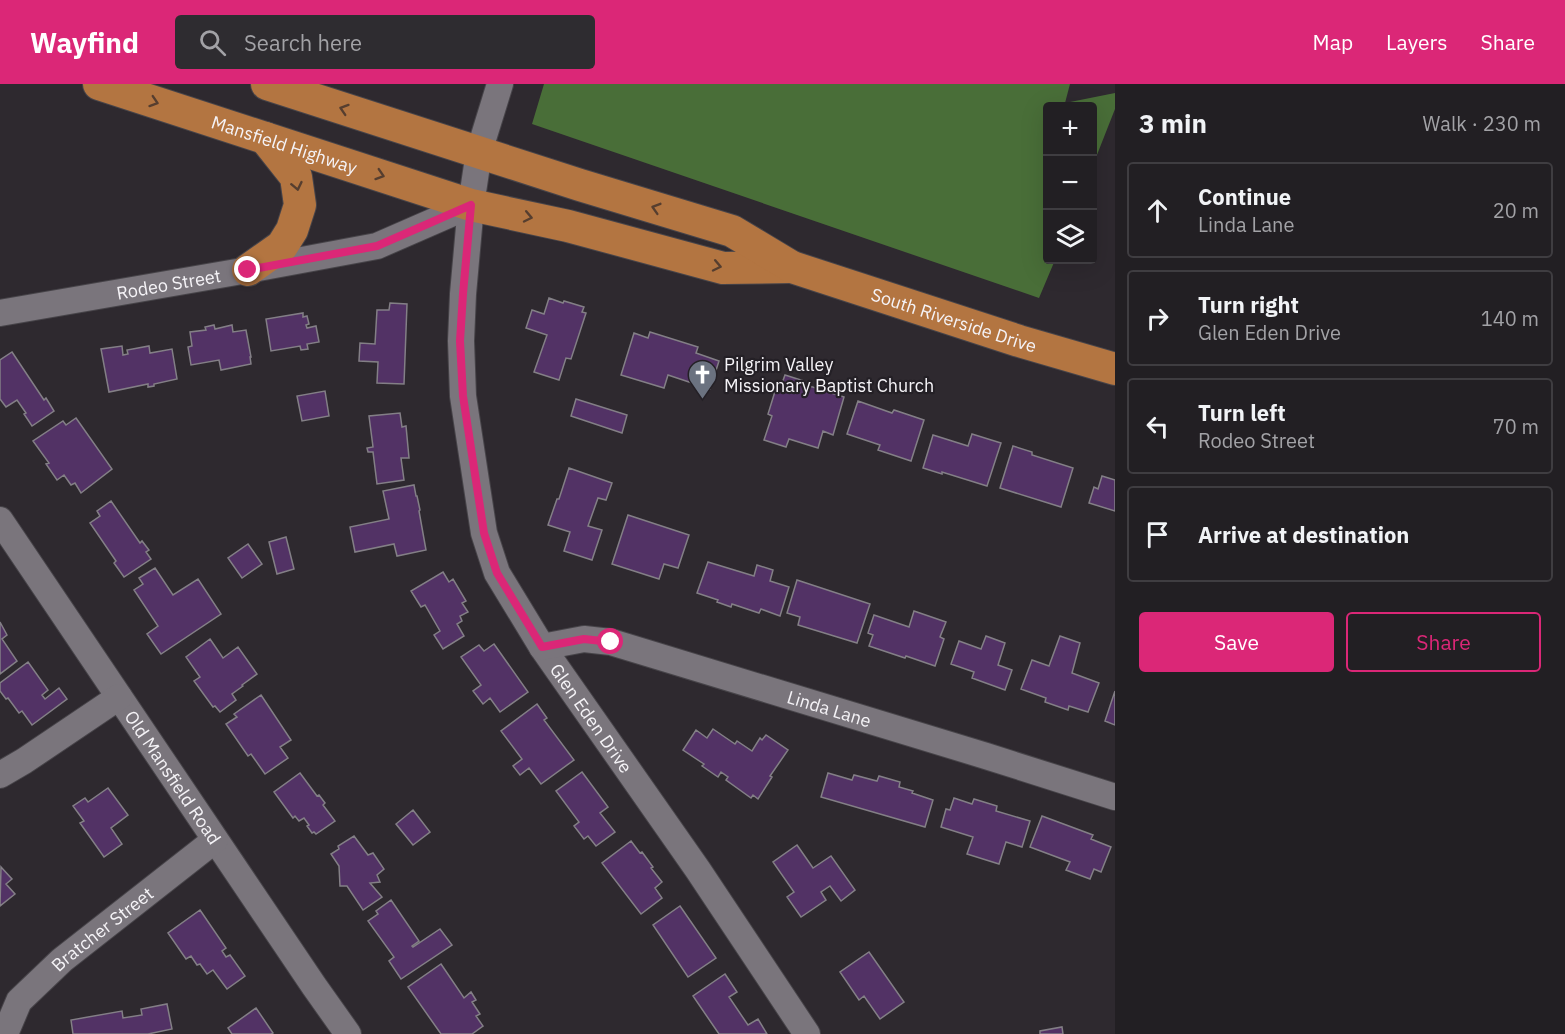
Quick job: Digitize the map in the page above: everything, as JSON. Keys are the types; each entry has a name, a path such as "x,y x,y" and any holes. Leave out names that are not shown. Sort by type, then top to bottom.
{"main road":[{"name":"Mansfield Highway","path":"99,84 471,205"},
{"path":"267,84 479,152"},
{"path":"248,270 282,246 292,230 300,205 296,177 265,138"},
{"name":"South Riverside Drive","path":"479,152 732,231 792,267 1019,341 1115,369"},
{"name":"South Riverside Drive","path":"471,205 568,226 723,268 792,267"}],"street":[{"name":"Glen Eden Drive","path":"500,84 479,152 471,205 460,341 463,396 484,533 497,573 542,647 698,870 807,1034"},
{"name":"Rodeo Street","path":"0,313 377,246 471,205"},
{"name":"Old Mansfield Road","path":"0,520 348,1034"},
{"name":"Linda Lane","path":"542,647 584,639 611,642 1115,797"},
{"path":"0,775 119,697"},
{"name":"Bratcher Street","path":"5,1034 19,1001 62,960 215,840"}],"green space":[{"path":"544,84 1070,84 1065,102 1043,102 1043,264 1053,264 1039,298 532,124"},
{"path":"1115,93 1115,109 1097,155 1097,102 1070,102"}],"building":[{"path":"549,298 584,307 582,312 586,313 571,359 566,358 559,380 534,372 547,335 526,328 532,310 544,314"},
{"path":"390,303 407,304 404,384 377,383 378,362 359,361 360,343 375,344 377,310 389,310"},
{"path":"303,313 303,317 307,316 309,324 306,325 307,328 316,326 319,342 307,344 308,349 301,350 300,346 271,351 266,319"},
{"path":"214,325 215,329 232,325 233,332 246,330 251,364 221,370 219,360 191,365 188,347 192,346 190,332 206,330 205,327"},
{"path":"650,332 698,347 696,353 719,361 710,389 668,375 664,388 621,375 634,333 648,338"},
{"path":"122,346 123,355 128,354 127,350 149,346 150,353 172,349 177,379 154,384 154,386 148,387 148,384 109,392 101,349"},
{"path":"12,352 54,411 32,426 17,400 6,407 0,399 0,360"},
{"path":"785,375 804,381 803,384 844,397 833,435 823,431 818,448 789,439 786,447 764,440 772,416 768,414 777,385 781,386"},
{"path":"325,391 329,416 302,421 297,396"},
{"path":"576,399 627,415 622,433 571,416"},
{"path":"858,401 892,413 894,410 924,420 911,461 878,450 880,445 847,434"},
{"path":"400,413 402,427 406,426 409,458 401,458 404,480 377,484 373,452 368,452 367,448 373,447 369,416"},
{"path":"76,418 112,469 81,493 75,483 71,485 64,475 57,480 46,464 49,463 33,441 63,421 66,425"},
{"path":"972,434 1001,443 987,486 923,468 933,435 968,446"},
{"path":"1013,446 1032,452 1032,455 1073,468 1061,507 1000,488"},
{"path":"569,468 612,483 606,500 598,498 588,526 602,530 592,560 564,551 570,532 548,525"},
{"path":"1102,476 1115,480 1115,511 1089,503 1094,487 1098,489"},
{"path":"414,485 426,550 397,556 394,544 355,552 350,527 389,519 383,491"},
{"path":"111,501 140,543 142,541 149,550 146,552 151,559 124,577 90,523 100,516 97,511"},
{"path":"628,515 689,535 678,568 664,564 659,579 612,564"},
{"path":"286,537 294,569 277,574 269,542"},
{"path":"248,544 262,564 242,578 228,558"},
{"path":"708,562 754,576 757,565 773,570 770,581 789,587 780,616 761,609 759,613 732,604 731,607 697,593"},
{"path":"155,568 173,595 198,579 221,614 161,654 147,634 158,626 134,590 143,584 139,578"},
{"path":"443,572 449,582 453,579 466,601 462,603 468,612 460,616 462,621 457,624 464,636 443,649 434,635 440,631 425,605 421,607 411,591"},
{"path":"797,580 870,604 857,643 798,625 800,617 787,613"},
{"path":"914,611 946,622 940,637 944,639 935,666 869,646 873,635 868,633 874,615 909,627"},
{"path":"0,622 7,635 2,639 17,661 0,674"},
{"path":"986,636 1005,643 998,665 1012,670 1005,690 972,678 974,672 951,664 959,641 981,649"},
{"path":"1060,636 1080,643 1072,673 1099,683 1088,712 1069,706 1068,710 1045,702 1046,698 1021,689 1032,660 1049,666"},
{"path":"210,639 223,658 238,647 257,674 232,694 236,700 220,712 215,706 213,707 194,681 200,677 186,657"},
{"path":"494,644 528,692 500,712 490,698 483,704 473,691 481,685 461,657 479,645 484,651"},
{"path":"28,662 48,690 42,695 45,699 59,688 67,699 32,725 22,711 19,713 0,691 0,683"},
{"path":"1115,691 1115,725 1105,721"},
{"path":"261,695 291,740 280,747 288,758 265,774 251,754 248,756 226,724 237,717 234,714"},
{"path":"537,704 547,718 544,720 574,760 541,784 529,768 520,775 513,766 522,759 501,731"},
{"path":"713,729 735,744 737,741 752,751 760,738 762,740 766,735 788,750 758,799 753,795 751,798 726,780 728,777 721,772 718,777 683,750 696,730 707,738"},
{"path":"582,772 608,807 600,813 615,832 596,846 588,836 584,839 574,826 579,822 556,791"},
{"path":"300,773 325,803 323,805 335,821 316,834 312,833 304,818 299,821 295,816 293,818 274,792"},
{"path":"828,773 852,780 854,775 877,781 879,776 900,782 899,787 933,800 925,827 821,797"},
{"path":"108,788 128,815 111,828 122,844 104,857 80,823 84,821 73,806 85,798 88,802"},
{"path":"954,798 972,804 974,799 997,806 996,811 1030,821 1022,847 1006,842 999,864 967,854 973,837 941,827 946,809 950,810"},
{"path":"413,810 430,832 413,845 396,824"},
{"path":"1042,816 1093,835 1091,839 1111,847 1101,872 1094,869 1090,879 1066,870 1070,862 1030,847"},
{"path":"354,836 368,855 373,853 384,869 377,875 380,882 370,883 382,897 363,910 347,886 340,886 339,866 331,854 339,849 338,846"},
{"path":"631,841 640,853 642,852 662,882 655,888 662,898 641,914 602,863"},
{"path":"797,845 813,868 831,856 855,890 841,901 830,886 821,892 826,900 801,917 787,897 794,892 773,862"},
{"path":"1,867 12,879 6,884 15,894 0,906"},
{"path":"391,900 419,941 413,947 440,929 452,945 401,979 389,961 394,957 368,921 378,914 376,911"},
{"path":"680,906 716,958 688,977 653,925"},
{"path":"200,910 226,948 222,951 226,957 230,955 245,976 227,989 213,970 207,974 191,956 186,959 168,933"},
{"path":"869,952 904,1002 880,1019 864,996 859,1000 840,972"},
{"path":"441,964 464,998 471,992 476,1000 472,1002 480,1014 476,1016 483,1026 472,1034 441,1034 408,987"},
{"path":"725,974 737,992 729,997 748,1025 758,1019 767,1034 719,1034 693,996"},
{"path":"167,1004 172,1029 148,1034 73,1034 71,1020 122,1011 123,1018 142,1015 141,1009"},
{"path":"256,1008 273,1033 232,1034 228,1028"},
{"path":"1062,1027 1063,1034 1040,1034 1040,1031"}],"place":[{"name":"Pilgrim Valley Missionary Baptist Church","path":"703,400"}],"route":[{"path":"248,270 377,246 471,205 460,341 463,396 484,533 497,573 542,647 584,639 611,642"}]}
